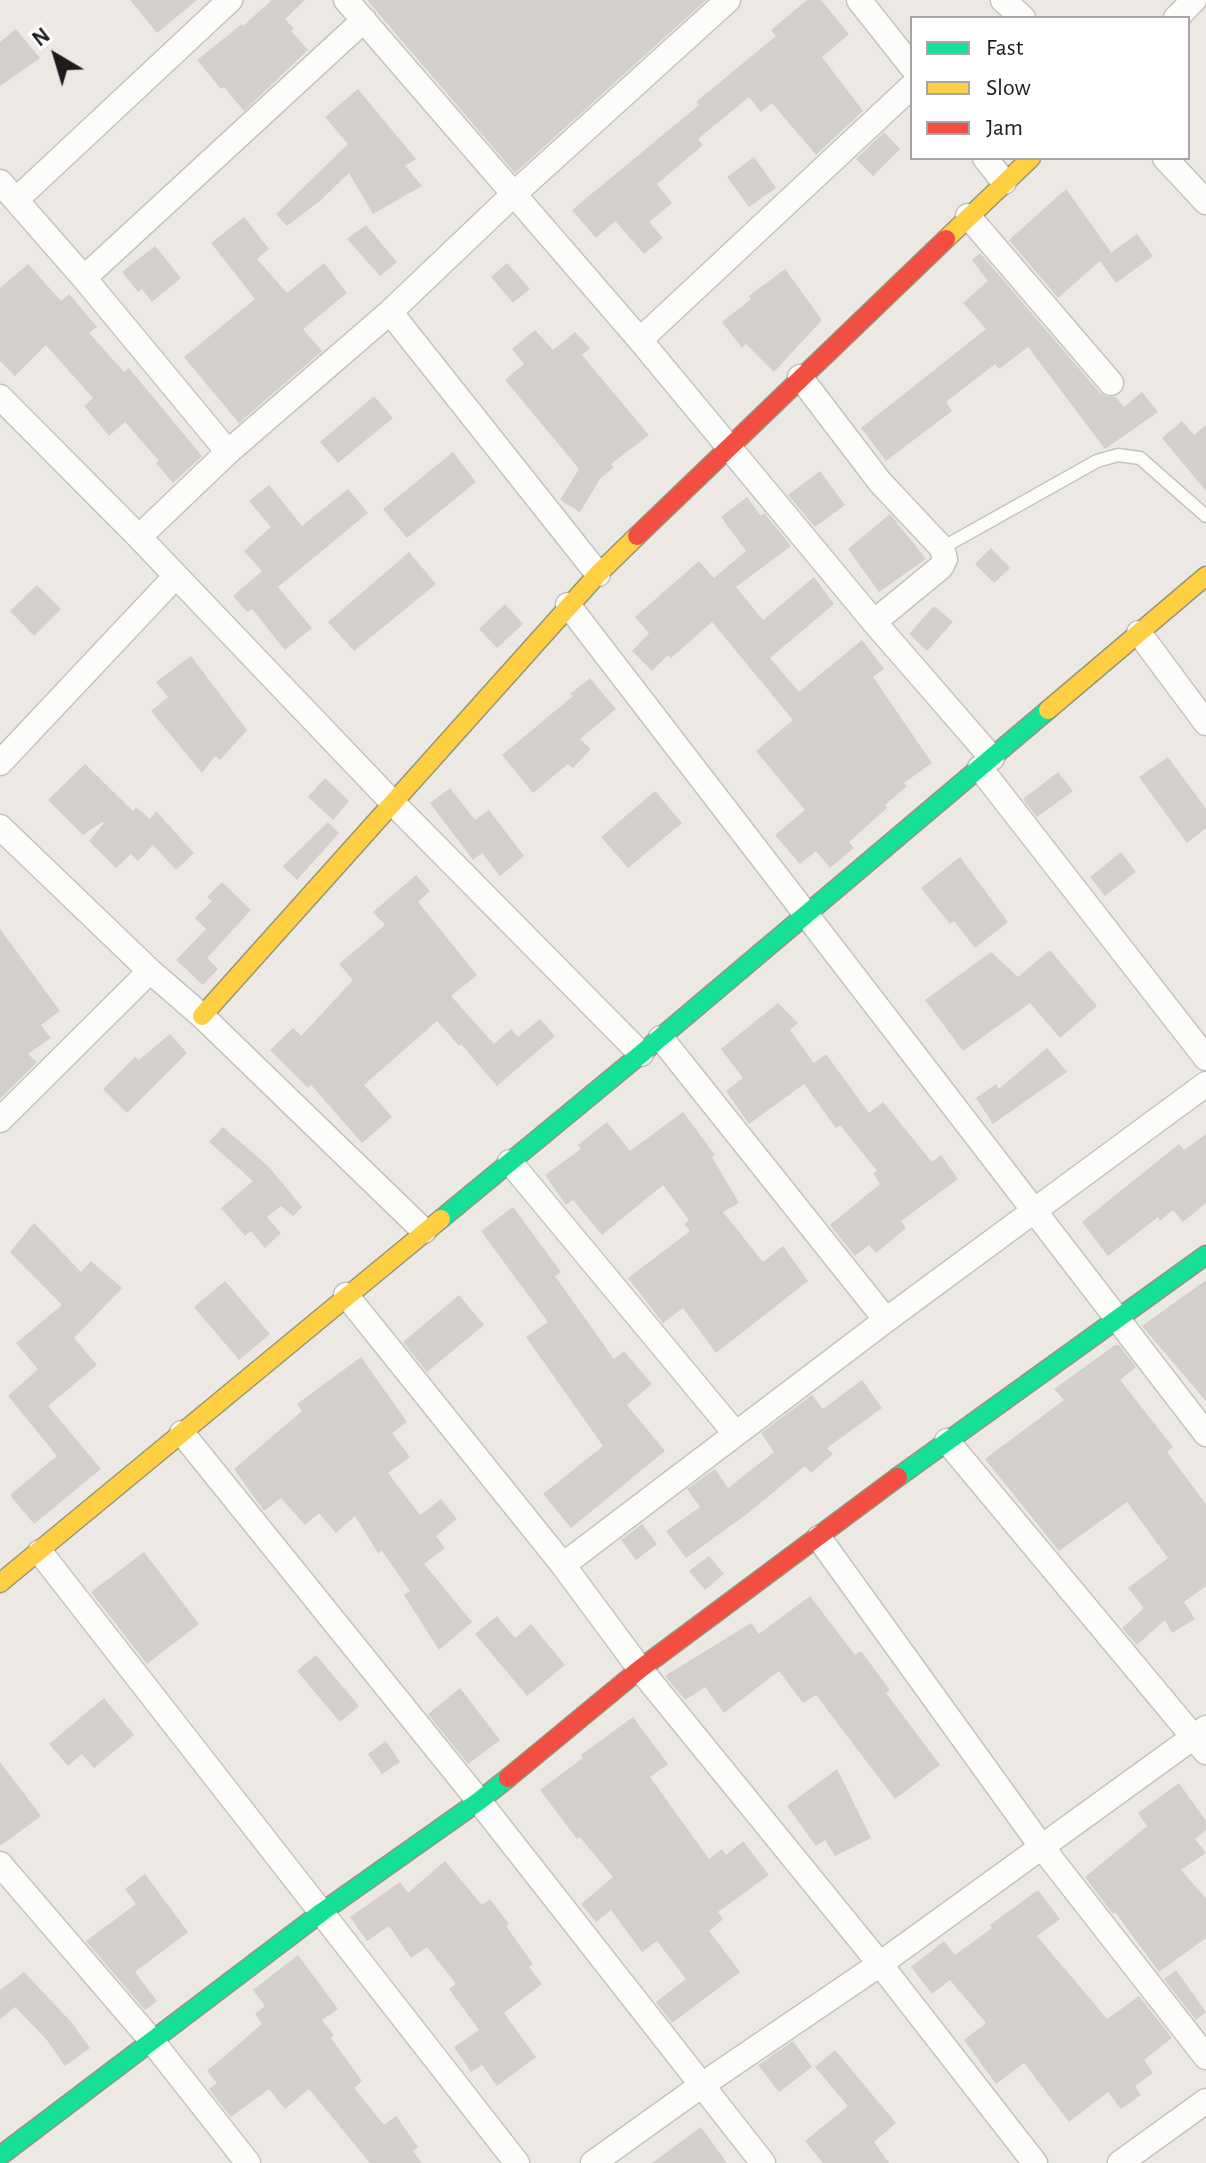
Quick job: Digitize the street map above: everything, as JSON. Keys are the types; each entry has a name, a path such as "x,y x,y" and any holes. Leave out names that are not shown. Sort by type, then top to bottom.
{"street":[{"path":"228,452 8,191 230,0"},
{"path":"346,0 640,340 874,622 986,763 1206,1058"},
{"path":"139,537 228,452 390,312 514,194 728,0"},
{"path":"859,0 910,64"},
{"path":"1003,0 1021,16"},
{"path":"1178,16 1194,0"},
{"path":"84,278 364,20"},
{"path":"640,340 910,88"},
{"path":"987,160 1004,182"},
{"path":"202,1016 568,605 728,446 1029,160"},
{"path":"1167,160 1206,202"},
{"path":"968,216 1111,383"},
{"path":"390,312 598,574"},
{"path":"800,377 880,482 942,548 945,559 941,567 874,622"},
{"path":"0,397 8,424 139,537 392,802 641,1054"},
{"path":"0,1583 661,1038 1206,576"},
{"path":"0,763 175,577"},
{"path":"568,605 1206,1434"},
{"path":"1139,633 1206,723"},
{"path":"0,827 150,971 202,1016 424,1231"},
{"path":"0,1120 150,971"},
{"path":"661,1038 886,1320"},
{"path":"563,1565 886,1320 1206,1084"},
{"path":"510,1162 735,1433"},
{"path":"0,2156 322,1912 479,1801 640,1669 947,1441 1206,1255"},
{"path":"346,1295 1035,2163"},
{"path":"182,1433 479,1801 763,2163"},
{"path":"593,2163 880,1964 1041,1846 1202,1739 947,1441"},
{"path":"819,1538 1041,1846 1206,2057"},
{"path":"40,1552 517,2163"},
{"path":"0,1864 152,2041 248,2163"},
{"path":"1120,2163 1206,2101"}],"lane":[{"path":"942,548 1097,461 1118,455 1140,458 1206,516"}],"building":[{"path":"130,0 197,0 157,33"},
{"path":"272,0 305,0 285,19 308,50 244,111 197,60"},
{"path":"367,0 706,0 515,173"},
{"path":"807,0 821,0 849,34 822,57 863,111 816,155 772,103 761,112 749,97 698,139 703,145 657,184 672,203 649,222 663,238 644,254 615,221 596,238 572,210 699,105 696,102 776,36 771,30"},
{"path":"16,29 40,58 0,86 0,42"},
{"path":"358,89 416,159 405,166 422,186 373,214 349,173 287,226 276,214 348,144 325,117"},
{"path":"884,132 900,149 873,176 856,159"},
{"path":"754,157 776,188 749,207 727,177"},
{"path":"1066,189 1111,252 1105,257 1137,234 1153,256 1116,283 1100,261 1058,298 1009,240"},
{"path":"244,217 269,249 257,259 287,293 324,263 347,293 303,329 322,351 239,423 184,357 255,299 211,243"},
{"path":"366,225 397,262 380,276 347,239"},
{"path":"155,246 181,278 152,302 142,289 138,292 122,272"},
{"path":"980,253 1100,393 1116,397 1124,407 1142,392 1158,412 1105,449 1028,347 999,369 995,364 946,402 952,411 886,461 861,428 986,329 963,303 988,281 972,260"},
{"path":"507,263 530,289 513,303 491,277"},
{"path":"28,264 61,301 69,294 97,327 89,333 124,372 129,368 202,456 173,483 156,463 159,461 125,422 109,436 84,406 93,398 46,345 15,376 0,361 0,288"},
{"path":"785,269 822,320 774,372 746,344 742,348 722,322 751,299 749,296"},
{"path":"535,330 553,350 575,332 590,348 582,355 649,435 611,464 614,467 600,479 580,512 560,500 579,469 505,380 524,364 512,349"},
{"path":"374,396 393,418 338,463 320,442"},
{"path":"1182,421 1194,435 1206,425 1206,491 1162,438"},
{"path":"453,452 476,482 407,538 383,509"},
{"path":"820,471 845,505 815,527 788,495"},
{"path":"269,485 302,526 348,489 368,513 278,587 312,628 285,650 252,609 247,612 233,596 262,571 244,551 271,527 249,501"},
{"path":"747,497 791,546 736,587 763,620 814,577 834,604 770,658 799,692 862,640 884,669 873,677 932,763 904,783 907,786 885,805 887,808 849,842 854,848 830,868 816,851 800,864 775,835 805,810 756,751 793,720 712,622 652,671 632,651 649,633 635,617 699,561 714,578 746,551 721,517"},
{"path":"890,514 926,559 879,592 848,549"},
{"path":"991,548 1010,568 994,583 975,564"},
{"path":"409,552 436,584 354,651 328,622"},
{"path":"37,585 61,609 34,636 10,611"},
{"path":"505,604 523,624 497,648 479,629"},
{"path":"934,606 953,622 927,651 909,634"},
{"path":"191,656 247,730 220,760 215,756 202,773 151,711 168,697 156,682"},
{"path":"590,678 616,709 580,739 591,749 573,768 568,764 533,793 502,755"},
{"path":"1168,757 1206,809 1206,828 1187,843 1139,777"},
{"path":"85,764 133,811 136,807 150,819 156,811 194,853 176,870 153,845 138,861 131,854 116,868 89,841 104,823 83,835 48,800"},
{"path":"1058,772 1073,791 1037,817 1023,799"},
{"path":"325,778 349,801 333,820 308,797"},
{"path":"450,788 475,820 489,810 524,856 500,876 482,853 473,860 430,803"},
{"path":"655,791 682,823 628,868 601,837"},
{"path":"328,822 339,833 297,880 283,866"},
{"path":"1121,852 1136,872 1105,896 1090,877"},
{"path":"960,857 1008,922 975,948 954,921 950,924 921,888"},
{"path":"416,875 430,891 418,902 477,975 451,996 494,1044 511,1029 518,1037 540,1019 555,1036 497,1086 437,1021 364,1085 392,1117 362,1143 311,1085 308,1088 270,1050 293,1028 301,1036 353,980 339,964 385,925 373,912"},
{"path":"222,882 251,910 207,958 218,969 203,985 176,960 206,929 195,918 212,901 207,897"},
{"path":"0,929 60,1011 41,1025 51,1038 28,1054 37,1062 0,1099"},
{"path":"1050,950 1097,1006 1060,1038 1030,1003 963,1051 925,1000 991,952 1018,977"},
{"path":"778,1003 798,1023 790,1030 814,1063 826,1054 869,1113 883,1102 932,1162 941,1155 958,1179 901,1221 906,1228 876,1253 869,1245 855,1256 830,1225 880,1184 873,1173 877,1171 840,1125 836,1128 804,1084 749,1124 726,1091 743,1078 721,1049"},
{"path":"170,1034 187,1053 127,1113 103,1089 135,1057 139,1060"},
{"path":"1047,1048 1067,1072 993,1124 976,1098 996,1084 999,1089"},
{"path":"683,1112 715,1155 712,1157 739,1203 723,1212 763,1262 783,1246 808,1281 716,1353 683,1308 663,1323 628,1278 690,1231 684,1224 689,1220 663,1185 602,1235 573,1200 566,1205 545,1175 581,1149 578,1145 607,1122 630,1151"},
{"path":"223,1127 268,1166 302,1207 293,1216 281,1206 267,1217 281,1233 265,1248 251,1231 245,1236 221,1208 253,1181 209,1142"},
{"path":"1206,1134 1206,1203 1183,1222 1173,1210 1160,1221 1158,1217 1108,1256 1082,1222 1179,1144 1184,1150"},
{"path":"513,1207 561,1272 555,1276 614,1359 624,1351 652,1384 627,1405 665,1451 571,1528 543,1494 603,1446 526,1337 548,1322 481,1231"},
{"path":"34,1223 81,1272 91,1261 122,1288 74,1338 97,1365 48,1406 101,1469 34,1524 10,1495 57,1456 8,1396 38,1369 16,1343 62,1305 10,1252"},
{"path":"1206,1280 1206,1401 1142,1326"},
{"path":"225,1281 270,1334 239,1360 194,1307"},
{"path":"459,1295 484,1325 427,1372 403,1342"},
{"path":"1119,1345 1136,1367 1120,1380 1173,1447 1167,1452 1206,1504 1206,1586 1184,1602 1195,1619 1172,1633 1165,1620 1137,1645 1122,1628 1144,1608 1128,1588 1168,1558 1127,1502 1059,1551 985,1459 1064,1400 1054,1389"},
{"path":"361,1357 407,1422 392,1433 410,1457 388,1473 420,1515 441,1499 457,1519 436,1536 445,1548 424,1564 472,1622 439,1650 404,1595 410,1591 382,1551 378,1553 355,1516 336,1533 319,1513 305,1525 281,1498 264,1511 234,1469 302,1411 297,1404"},
{"path":"862,1380 882,1408 827,1448 833,1454 811,1473 805,1466 747,1514 686,1558 666,1531 700,1507 687,1489 715,1469 728,1488 774,1452 761,1433 812,1395 823,1409"},
{"path":"642,1524 657,1544 636,1560 621,1540"},
{"path":"144,1552 199,1624 147,1664 91,1592"},
{"path":"709,1556 724,1574 705,1590 689,1571"},
{"path":"810,1596 855,1655 861,1651 890,1690 886,1693 940,1765 895,1799 816,1695 803,1703 779,1671 724,1713 705,1687 685,1700 665,1676 751,1623 759,1634"},
{"path":"497,1616 515,1638 531,1624 565,1665 527,1696 475,1634"},
{"path":"316,1655 359,1706 340,1722 297,1671"},
{"path":"460,1688 500,1740 468,1764 428,1714"},
{"path":"104,1698 134,1735 94,1768 82,1754 68,1766 49,1744"},
{"path":"633,1717 668,1764 650,1777 709,1859 722,1849 726,1855 743,1841 769,1875 718,1912 723,1919 709,1931 740,1972 672,2023 656,2002 686,1979 657,1941 642,1952 611,1910 596,1922 581,1904 613,1877 580,1837 577,1839 540,1790"},
{"path":"386,1741 400,1762 382,1774 368,1754"},
{"path":"0,1762 41,1816 0,1846"},
{"path":"837,1769 871,1838 835,1856 825,1840 816,1846 787,1806"},
{"path":"1179,1783 1206,1821 1206,1830 1195,1839 1206,1853 1181,1870 1206,1898 1206,1938 1159,1972 1085,1877 1147,1826 1138,1813"},
{"path":"445,1861 482,1905 490,1899 509,1924 506,1926 533,1964 529,1967 542,1984 504,2013 536,2057 497,2086 482,2065 471,2072 454,2047 479,2030 449,1989 456,1984 427,1947 411,1958 389,1926 367,1941 350,1917 400,1882 408,1893"},
{"path":"145,1874 188,1932 135,1972 157,2001 145,2010 86,1941 136,1904 125,1889"},
{"path":"1038,1890 1060,1919 1037,1936 1107,2019 1139,1996 1172,2038 1144,2060 1153,2073 1135,2086 1141,2095 1121,2109 1108,2092 1069,2122 1024,2063 996,2084 964,2040 986,2023 950,1980 932,1994 911,1967 944,1941 955,1955"},
{"path":"298,1955 338,2009 322,2020 362,2081 354,2088 384,2125 396,2116 418,2147 413,2151 422,2163 370,2163 309,2089 285,2109 269,2089 231,2117 209,2089 217,2083 207,2071 262,2024 255,2014 265,2006 253,1990"},
{"path":"1176,1970 1206,2012 1196,2020 1164,1979"},
{"path":"24,1972 72,2023 90,2048 65,2066 46,2039 15,2007 0,2019 0,1990"},
{"path":"793,2041 812,2067 779,2092 758,2065"},
{"path":"835,2050 896,2123 874,2142 889,2163 823,2163 805,2141 848,2106 815,2067"},
{"path":"701,2127 727,2163 652,2163"}],"traffic: fast":[{"path":"441,1219 1048,710"},
{"path":"898,1477 1206,1255"},
{"path":"0,2156 322,1912 508,1778"}],"traffic: slow":[{"path":"946,239 1029,160"},
{"path":"202,1016 598,574 637,536"},
{"path":"1048,710 1206,576"},
{"path":"0,1583 441,1219"}],"traffic: jam":[{"path":"637,536 946,239"},
{"path":"508,1778 640,1669 898,1477"}]}
